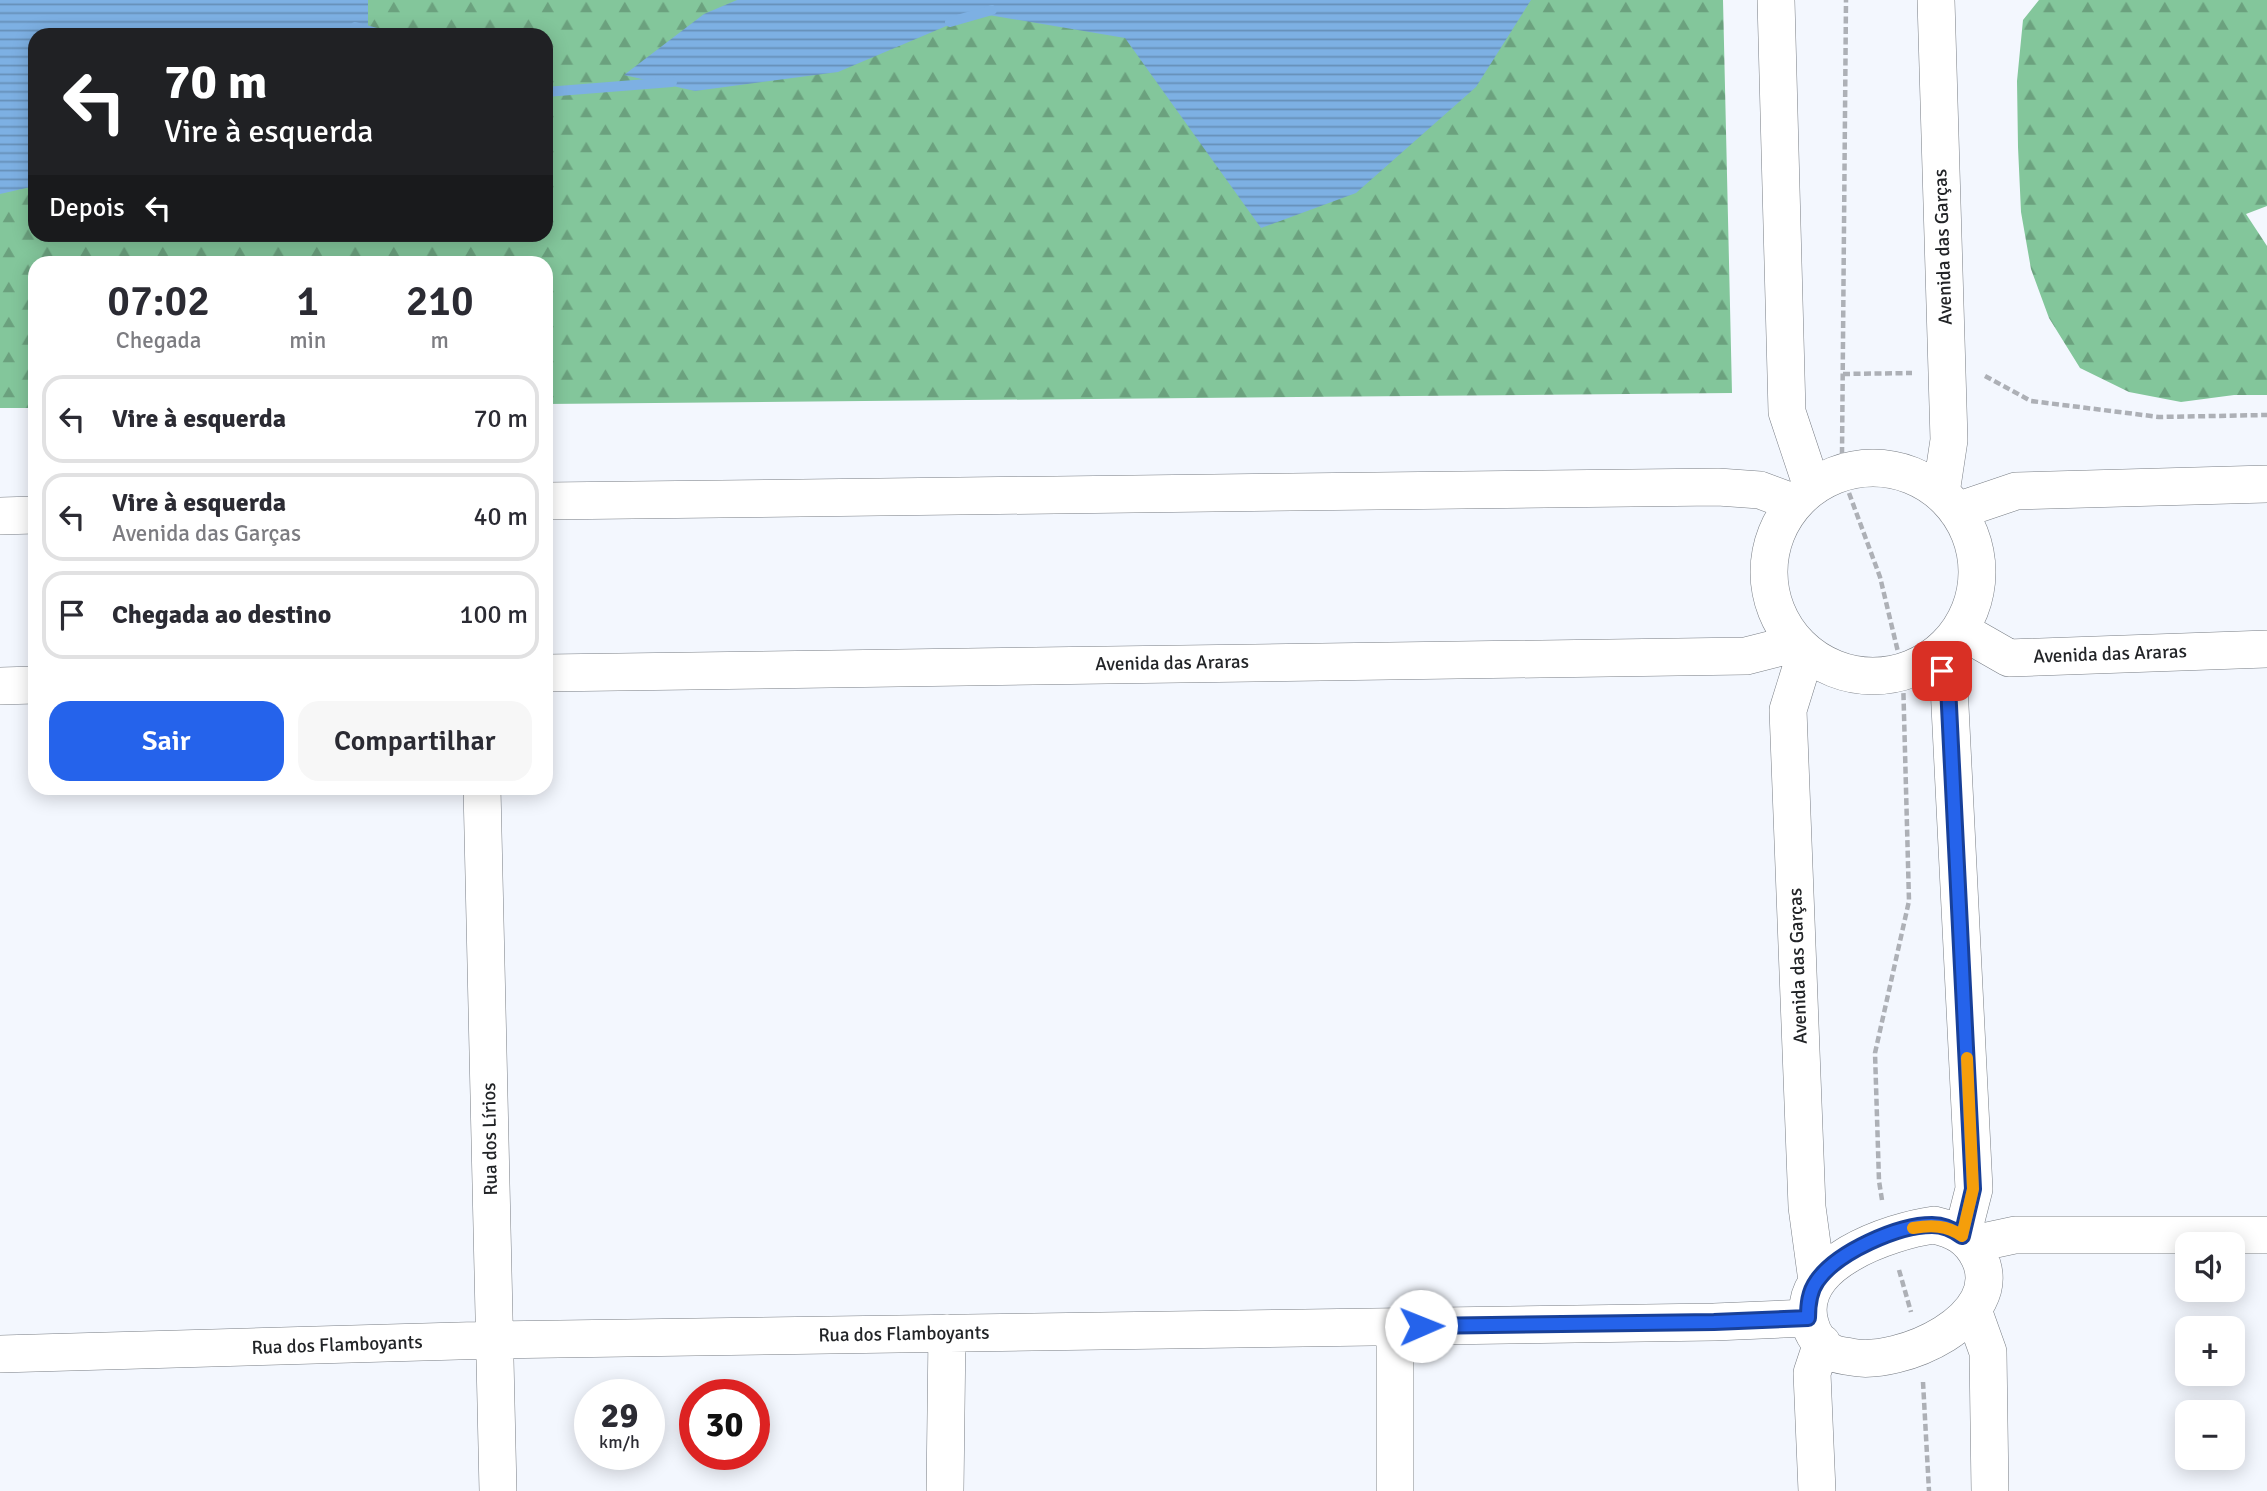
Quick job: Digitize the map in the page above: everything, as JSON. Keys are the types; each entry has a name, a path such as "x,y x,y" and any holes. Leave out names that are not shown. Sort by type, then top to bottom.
{"street":[{"path":"1776,0 1787,412 1816,488"},
{"name":"Avenida das Garças","path":"1936,0 1949,502"},
{"path":"1878,468 1901,471 1922,480 1949,502 1968,529 1978,570 1970,612 1948,643 1916,668 1871,677 1847,674 1826,665 1802,648 1785,628 1777,611 1770,573 1771,554 1776,536 1816,488 1854,469 1878,468"},
{"path":"1949,502 2016,491 2267,484"},
{"path":"553,501 1816,488"},
{"path":"0,516 28,515"},
{"path":"1948,643 1973,1189 1968,1240"},
{"name":"Avenida das Araras","path":"1948,643 2008,658 2267,649"},
{"name":"Avenida das Garças","path":"1802,648 1788,710 1807,1207 1817,1281"},
{"name":"Avenida das Araras","path":"553,673 1746,656 1802,648"},
{"path":"0,686 28,685"},
{"name":"Rua dos Lírios","path":"482,795 498,1491"},
{"path":"1815,1330 1831,1353 1862,1359 1880,1358 1920,1346 1958,1327 1973,1310 1985,1285 1982,1264 1968,1240 1955,1230 1934,1225 1888,1234 1863,1245 1817,1281 1808,1303 1815,1330 1812,1373 1817,1491"},
{"path":"1968,1240 2015,1235 2267,1235"},
{"path":"1973,1310 1988,1352 1990,1491"},
{"name":"Rua dos Flamboyants","path":"0,1354 495,1340 1714,1322 1815,1330"},
{"path":"1395,1327 1395,1491"},
{"path":"945,1491 947,1333"}],"path":[{"path":"1846,0 1816,488 1880,577 1903,672 1909,901 1875,1053 1879,1181 1888,1234 1920,1346 1929,1491"},
{"path":"1979,372 2031,401 2159,417 2267,415"}],"green space":[{"path":"0,0 1723,0 1732,393 553,404 553,256 28,256 28,408 0,408"},
{"path":"2039,0 2267,0 2267,206 2246,214 2267,246 2267,395 2234,395 2181,402 2129,392 2080,368 2049,318 2031,269 2021,212 2018,147 2017,81 2023,20"}],"water":[{"path":"0,0 368,0 368,28 28,28 28,188 0,194"},
{"path":"737,0 1531,0 1476,87 1356,193 1261,228 1125,38 977,13 838,72 695,91 624,75 704,14"}],"waterway":[{"path":"950,22 992,10"},
{"path":"553,91 672,82"}],"slow traffic":[{"path":"1913,1228 1934,1225 1955,1230 1962,1236 1973,1189 1967,1058"}],"route":[{"path":"1421,1326 1808,1318 1808,1303 1817,1281 1863,1245 1888,1234 1934,1225 1955,1230 1962,1236 1973,1189 1948,686 1942,671"}]}
